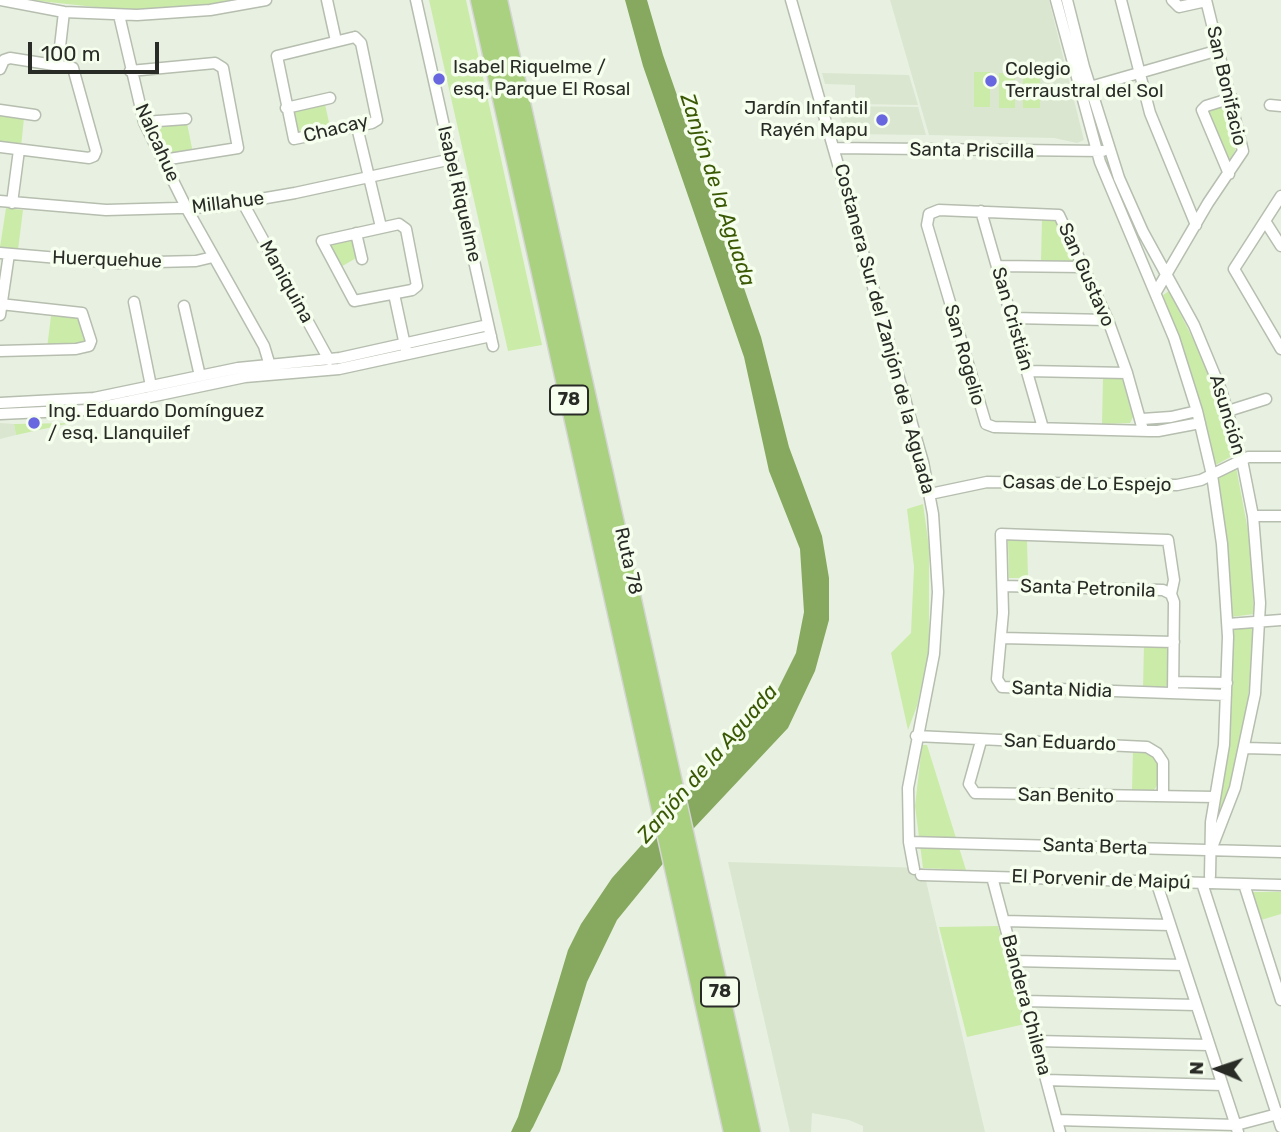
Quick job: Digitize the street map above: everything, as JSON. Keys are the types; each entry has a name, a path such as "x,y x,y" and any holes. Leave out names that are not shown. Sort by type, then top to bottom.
{"highway":[{"name":"Ruta 78","path":"480,0 667,793"},
{"name":"Ruta 78","path":"498,0 681,858 733,1132"},
{"name":"Ruta 78","path":"681,858 751,1132"}],"street":[{"path":"0,1 64,12 119,15 197,12 266,0"},
{"path":"327,0 336,41"},
{"name":"Isabel Riquelme","path":"406,349 492,341 416,0"},
{"name":"Costanera Sur del Zanjón de la Aguada","path":"792,0 930,494 938,567 938,613 929,685 916,736 908,788 909,842 918,872"},
{"name":"Asunción","path":"1056,0 1097,153 1157,292 1197,411 1212,475 1222,544 1228,624 1224,745 1206,879 1281,1127"},
{"name":"Asunción","path":"1068,0 1109,150 1130,204 1202,342 1228,411 1242,460 1253,516 1260,619 1257,677 1245,748 1229,807 1210,850"},
{"path":"1121,0 1139,73 1166,158 1196,225"},
{"path":"1172,0 1179,8 1206,0"},
{"name":"San Bonifacio","path":"1157,292 1196,225 1241,159 1243,147 1206,0"},
{"path":"58,65 64,12"},
{"name":"Nalcahue","path":"119,15 144,122 187,209 264,346 271,369"},
{"name":"Chacay","path":"355,37 361,43 377,118 372,123 296,140 286,108 277,57 336,41 355,37"},
{"path":"1090,87 1219,50"},
{"path":"0,69 6,59 71,67 96,146 95,155 80,157 0,147"},
{"path":"130,71 215,63 223,68 238,148 163,160"},
{"path":"286,108 330,98"},
{"path":"1229,174 1202,110 1206,106 1231,98"},
{"path":"0,110 35,115"},
{"path":"144,122 186,119"},
{"path":"357,127 381,228"},
{"name":"Santa Priscilla","path":"834,148 1097,153 1109,150"},
{"path":"12,203 19,150"},
{"name":"Millahue","path":"0,201 106,210 187,209 243,203 452,159"},
{"path":"1281,196 1234,269 1281,349"},
{"name":"Maniquina","path":"243,203 329,360"},
{"name":"San Gustavo","path":"929,214 939,210 1058,214 1108,320 1142,419"},
{"name":"San Cristián","path":"981,211 1043,428"},
{"name":"San Rogelio","path":"929,214 927,225 982,419 991,427 1143,430 1172,429 1200,423"},
{"path":"1265,221 1281,246"},
{"path":"399,224 405,228 418,282 412,290 357,301 352,298 321,242 381,228 399,224"},
{"path":"356,233 362,259"},
{"path":"0,351 55,351 89,346 87,320 82,313 1,308 5,254"},
{"name":"Huerquehue","path":"5,254 124,263 196,261 213,257"},
{"path":"997,266 1084,267"},
{"path":"394,294 406,349"},
{"path":"134,302 151,386"},
{"path":"184,306 200,376"},
{"path":"1012,318 1108,320"},
{"path":"0,414 88,410 271,369 329,370 488,325"},
{"path":"0,403 73,401 200,376 271,369 406,349"},
{"path":"1027,371 1127,373"},
{"path":"1228,411 1266,399"},
{"path":"1143,430 1142,419 1171,417 1197,411"},
{"name":"Casas de Lo Espejo","path":"930,494 987,482 1169,486 1212,475 1242,460 1281,457"},
{"path":"1253,516 1281,516"},
{"name":"Santa Nidia","path":"1171,594 1174,580 1168,540 1001,534 1003,586 997,679 1006,690 1226,695"},
{"name":"Santa Petronila","path":"1003,586 1163,590 1171,594"},
{"path":"1171,594 1173,693"},
{"path":"1228,624 1260,619 1281,620"},
{"path":"1001,638 1174,642"},
{"path":"1174,682 1227,683"},
{"name":"San Eduardo","path":"916,736 1147,747 1157,753 1163,762 1163,796"},
{"name":"San Benito","path":"981,741 969,785 975,793 1215,797"},
{"path":"1245,748 1281,749"},
{"name":"Santa Berta","path":"909,842 1281,852"},
{"name":"El Porvenir de Maipú","path":"918,872 992,877 1156,881 1206,879 1281,885"},
{"name":"Bandera Chilena","path":"992,877 1060,1132"},
{"path":"1156,881 1237,1129"},
{"path":"1244,884 1281,1000"},
{"path":"1004,921 1170,925"},
{"path":"1015,961 1183,965"},
{"path":"1025,1001 1196,1005"},
{"path":"1035,1041 1209,1045"},
{"path":"1046,1080 1222,1085"},
{"path":"1056,1120 1237,1129 1279,1114"}],"shaded area":[{"path":"30,0 237,0 199,6 123,10"},
{"path":"429,0 466,0 542,345 508,351"},
{"path":"625,0 647,0 663,55 761,337 789,447 822,536 829,578 829,620 815,671 788,728 679,844 617,920 587,982 560,1071 533,1127 530,1132 511,1132 518,1117 568,950 581,924 612,878 774,697 796,653 804,612 800,549 769,471 744,357 643,66"},
{"name":"Colegio Terraustral del Sol","path":"890,0 1049,0 1084,140 1077,143 1054,138 929,135"},
{"path":"974,72 990,72 990,107 974,107"},
{"path":"822,73 909,75 918,105 855,104 855,85 825,84"},
{"path":"999,73 1015,73 1015,108 999,108"},
{"path":"1023,73 1040,73 1040,108 1023,108"},
{"path":"325,104 330,127 297,134 291,112"},
{"name":"Jardín Infantil Rayén Mapu","path":"837,106 918,107 926,135 845,134"},
{"path":"1225,106 1236,148 1229,163 1208,116 1211,109"},
{"path":"0,115 24,118 21,147 0,144"},
{"path":"187,123 193,153 166,155 153,126"},
{"path":"6,208 23,210 18,250 0,247"},
{"path":"1042,218 1054,218 1074,261 1041,261"},
{"path":"353,237 358,257 339,268 327,243"},
{"path":"1169,291 1203,359 1234,455 1214,466 1206,423 1163,295"},
{"path":"51,316 79,318 85,343 47,348"},
{"path":"1103,377 1122,378 1133,417 1130,423 1102,424"},
{"path":"0,423 14,424 16,435 0,439"},
{"path":"71,423 16,435 14,424"},
{"path":"1236,467 1250,541 1254,614 1231,617 1226,535 1217,478"},
{"path":"923,504 929,547 929,650 917,706 908,730 891,653 911,633 914,567 907,509"},
{"path":"1008,540 1027,540 1028,578 1009,578"},
{"path":"1254,626 1248,701 1233,776 1217,826 1230,707 1231,630"},
{"path":"1144,643 1168,646 1169,683 1164,688 1143,688"},
{"path":"922,745 927,745 966,870 923,868 915,806"},
{"path":"1133,751 1145,751 1157,760 1158,784 1154,790 1132,790"},
{"path":"728,862 923,868 985,1132 863,1132 863,1126 849,1120 812,1113 811,1132 790,1132"},
{"path":"1251,892 1281,892 1281,914 1261,920"},
{"path":"998,926 1025,1024 967,1037 939,927"}],"place":[{"name":"Isabel Riquelme / esq. Parque El Rosal","path":"439,79"},
{"name":"Colegio Terraustral del Sol","path":"991,81"},
{"name":"Jardín Infantil Rayén Mapu","path":"882,120"},
{"name":"Ing. Eduardo Domínguez / esq. Llanquilef","path":"34,423"}],"water label":[{"name":"Zanjón de la Aguada","path":"717,190"},
{"name":"Zanjón de la Aguada","path":"708,764"}]}
